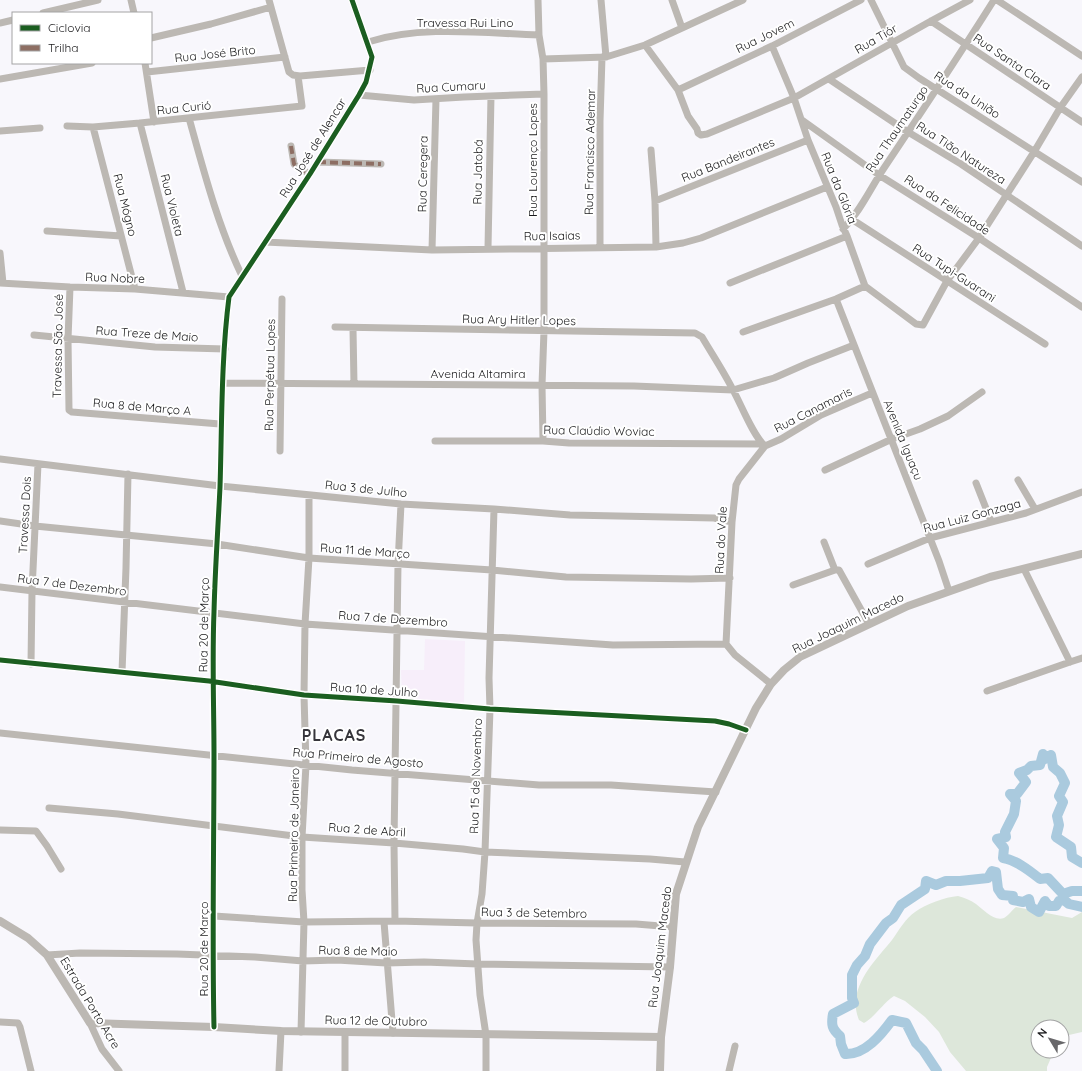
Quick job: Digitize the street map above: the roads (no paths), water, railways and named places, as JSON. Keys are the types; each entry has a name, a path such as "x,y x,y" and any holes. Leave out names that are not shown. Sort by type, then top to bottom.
{"street":[{"path":"47,12 98,0"},
{"path":"131,0 134,12"},
{"name":"Rua José de Alencar","path":"229,297 318,162 366,82 372,57 352,0"},
{"name":"Rua Lourenço Lopes","path":"538,0 539,35 543,59 544,94 545,248 542,385 543,441"},
{"name":"Rua Francisco Ademar","path":"600,247 600,121 604,57 601,0"},
{"path":"672,0 682,28"},
{"path":"543,59 604,57 645,45 730,3 744,0"},
{"name":"Rua Jovem","path":"678,90 772,46 860,0"},
{"name":"Rua da União","path":"871,0 904,67 1082,182"},
{"name":"Rua Tiór","path":"678,90 688,116 698,132 701,135 707,134 794,98 970,0"},
{"path":"996,0 1082,56"},
{"name":"Rua Thaumaturgo","path":"843,229 853,220 880,175 996,0"},
{"path":"152,38 211,24 270,3 289,72 293,75 298,76 370,70"},
{"path":"0,23 12,20"},
{"name":"Rua Santa Clara","path":"931,21 1082,122"},
{"name":"Travessa Rui Lino","path":"368,42 385,37 422,32 539,35"},
{"path":"645,45 678,90"},
{"name":"Rua da Glória","path":"772,46 794,98 808,140 836,207 864,286"},
{"name":"Rua José Brito","path":"148,72 285,57"},
{"path":"0,79 88,64"},
{"path":"146,64 154,122"},
{"name":"Rua Curió","path":"68,126 93,127 140,124 302,106 298,76"},
{"path":"743,332 836,299 864,286 916,324 921,326 923,325 947,281 979,238 1034,152 1060,108 1082,77"},
{"name":"Rua Tião Natureza","path":"829,79 908,132 961,164 1082,246"},
{"name":"Rua Cumaru","path":"359,95 414,100 544,94"},
{"name":"Rua Jatobá","path":"488,248 491,96"},
{"name":"Rua Ceregera","path":"432,250 436,99"},
{"path":"189,118 213,201 231,253 242,276"},
{"name":"Rua da Felicidade","path":"802,120 880,175 979,238 1082,307"},
{"name":"Rua Violeta","path":"140,124 183,292"},
{"name":"Rua Mógno","path":"93,127 135,289"},
{"path":"0,131 40,128"},
{"name":"Rua Bandeirantes","path":"655,201 808,140"},
{"path":"291,146 294,164 296,167 310,174"},
{"path":"651,150 655,201 656,247"},
{"path":"318,162 381,164"},
{"name":"Rua Isaias","path":"265,242 432,250 488,248 656,247 683,243 701,238 827,187"},
{"name":"Rua Tupi-Guarani","path":"853,220 1045,344"},
{"path":"47,231 122,236"},
{"path":"730,282 847,236"},
{"path":"0,253 2,283"},
{"name":"Rua Nobre","path":"2,283 135,289 229,297"},
{"name":"Travessa São José","path":"68,405 70,287"},
{"name":"Rua 20 de Março","path":"214,1027 214,613 220,486 220,424 226,319 229,297"},
{"name":"Rua Perpétua Lopes","path":"280,451 282,299"},
{"name":"Avenida Iguaçu","path":"836,299 872,393 892,439 949,591"},
{"name":"Rua Ary Hitler Lopes","path":"335,327 695,332 702,337 733,390"},
{"path":"353,328 354,384"},
{"name":"Rua Treze de Maio","path":"34,335 163,348 225,349"},
{"name":"Avenida Altamira","path":"223,383 542,385 733,390 774,378 854,345"},
{"path":"733,390 763,445"},
{"path":"825,470 892,439 920,429 948,416 982,392"},
{"name":"Rua Canamaris","path":"763,445 781,439 821,415 872,393"},
{"name":"Rua 8 de Março A","path":"68,405 69,410 72,412 220,424"},
{"name":"Rua Claúdio Woviac","path":"435,441 543,441 569,443 763,445"},
{"name":"Rua do Vale","path":"726,644 732,522 736,486 739,479 763,445"},
{"name":"Rua 3 de Julho","path":"0,459 220,486 401,504 570,515 714,518 732,522"},
{"name":"Travessa Dois","path":"31,664 32,591 38,464"},
{"path":"122,672 128,474"},
{"path":"1018,480 1035,510"},
{"path":"976,483 990,521"},
{"name":"Rua Luiz Gonzaga","path":"868,564 930,538 1035,510 1082,492"},
{"name":"Rua Primeiro de Janeiro","path":"302,1032 304,922 302,890 302,837 306,765 304,695 305,624 309,558 309,495"},
{"path":"395,921 394,843 398,564 401,504"},
{"name":"Rua 15 de Novembro","path":"486,1071 486,1035 480,995 476,940 477,923 482,894 485,852 490,709 490,637 494,509"},
{"name":"Rua 11 de Março","path":"0,521 35,526 217,544 309,558 492,570 566,577 691,579 730,578"},
{"path":"824,542 837,570 842,572 869,624"},
{"name":"Rua Joaquim Macedo","path":"660,1071 661,1037 670,967 676,894 685,862 698,827 756,708 771,684 784,670 800,657 908,606 990,577 1082,554"},
{"path":"1024,569 1070,662"},
{"path":"793,585 837,570"},
{"name":"Rua 7 de Dezembro","path":"0,587 305,624 613,645 726,644"},
{"path":"726,644 735,655 771,684"},
{"path":"987,691 1082,658"},
{"name":"Rua 10 de Julho","path":"0,660 122,672 304,695 490,709 715,721 746,730"},
{"name":"Rua Primeiro de Agosto","path":"0,733 396,773 539,784 611,785 716,792"},
{"name":"Rua 2 de Abril","path":"49,808 118,814 302,837 394,843 485,852 650,859 685,862"},
{"path":"0,830 36,832 47,846 61,869"},
{"name":"Rua 3 de Setembro","path":"214,916 304,922 395,921 636,924 673,927"},
{"name":"Estrada Porto Acre","path":"0,921 28,938 47,955 90,1023 102,1048 119,1071"},
{"path":"384,922 386,963 393,1033"},
{"name":"Rua 8 de Maio","path":"47,955 121,953 303,961 337,960 386,963 424,962 670,967"},
{"path":"0,1022 18,1023 31,1071"},
{"name":"Rua 12 de Outubro","path":"90,1023 214,1027 302,1032 661,1037"},
{"path":"279,1071 281,1031"},
{"path":"345,1071 346,1032"},
{"path":"729,1071 735,1046"}],"waterway":[{"path":"1082,863 1072,857 1071,847 1056,837 1059,825 1057,816 1063,802 1059,796 1065,783 1060,773 1053,767 1051,755 1043,760 1043,754 1040,765 1031,766 1027,770 1019,773 1026,782 1017,794 1010,794 1016,801 1014,814 1005,832 1006,837 997,839 1004,848 1003,858 1018,863 1040,879 1048,878 1063,894 1072,891 1082,891"},
{"path":"937,1071 923,1050 916,1043 906,1023 892,1020 878,1038 866,1048 845,1054 840,1036 835,1031 833,1026 833,1014 854,1003 852,998 852,975 857,965 865,956 870,944 886,923 893,918 901,905 925,889 926,881 936,885 946,881 988,878 992,871 996,872 998,889 1002,895 1013,896 1013,900 1023,902 1029,899 1031,907 1039,912 1045,901 1049,906 1056,906 1059,901 1064,900 1069,904 1082,907"}],"district":[{"name":"PLACAS","path":"334,735"}]}
